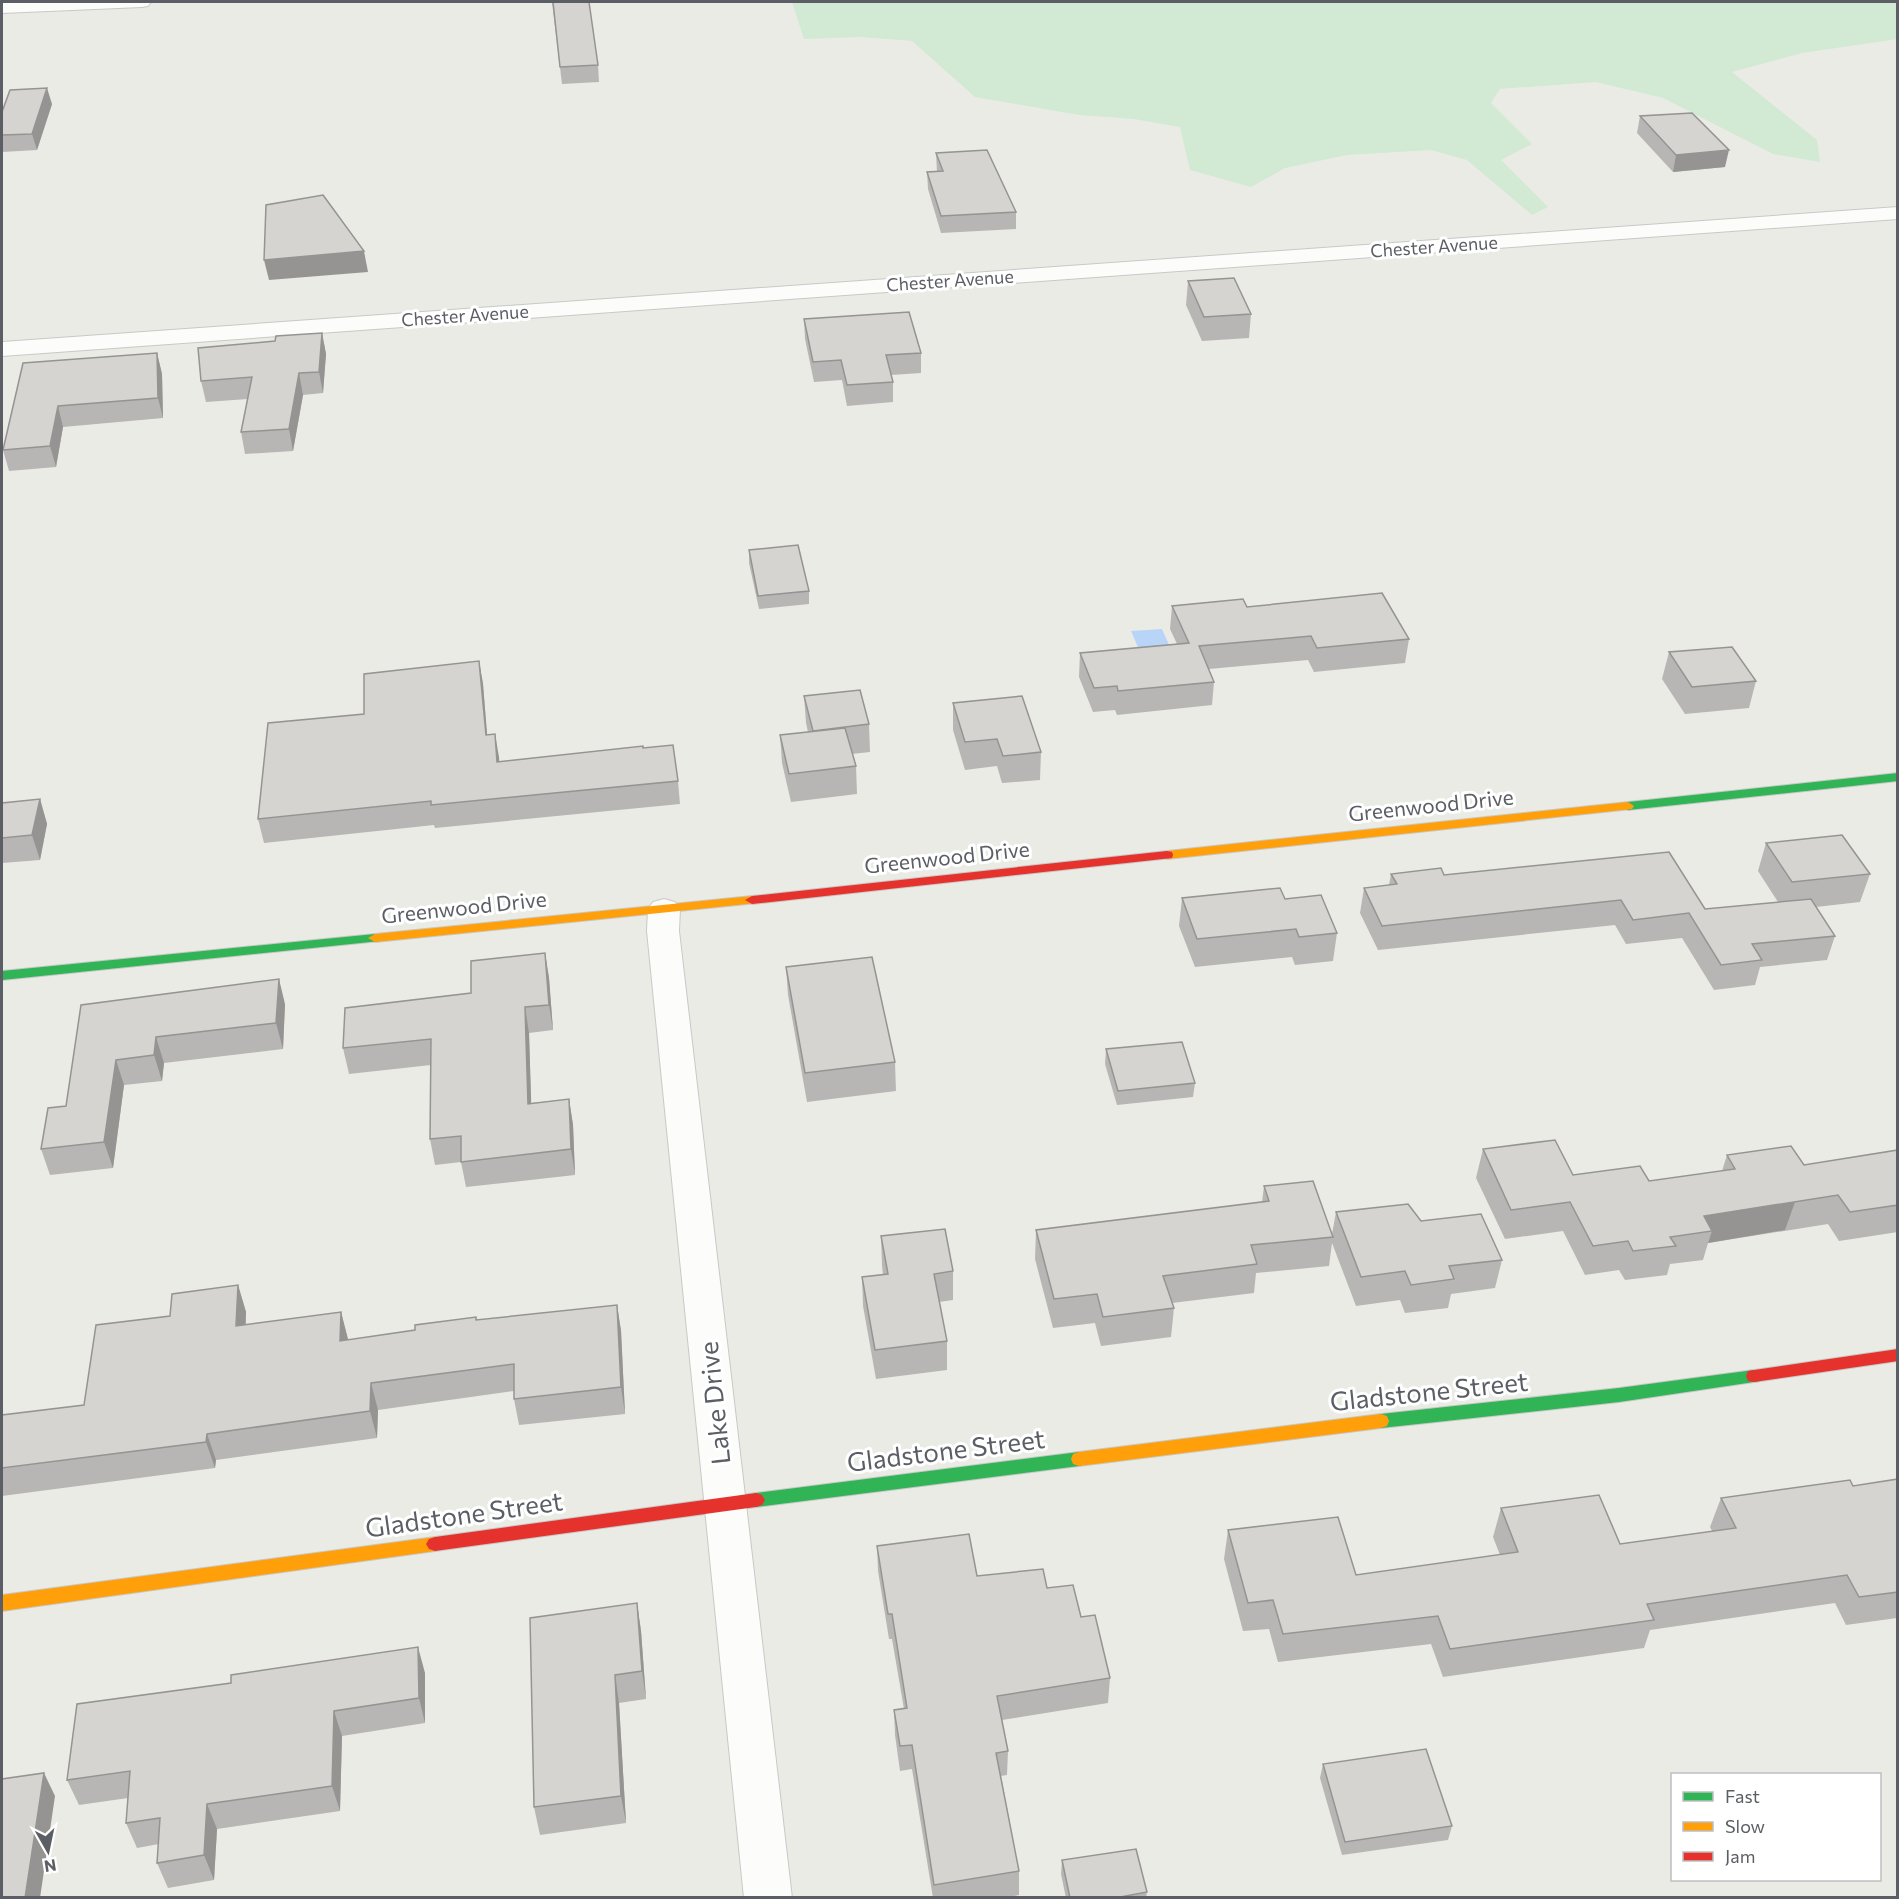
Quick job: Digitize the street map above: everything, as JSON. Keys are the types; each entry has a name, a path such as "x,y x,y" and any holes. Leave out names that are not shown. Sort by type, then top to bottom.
{"street":[{"path":"2,8 142,2"},
{"name":"Chester Avenue","path":"2,349 1898,213"},
{"name":"Greenwood Drive","path":"2,976 664,909 1898,777"},
{"name":"Lake Drive","path":"664,909 663,931 768,1898"},
{"name":"Gladstone Street","path":"2,1603 727,1504 1302,1430 1619,1395 1898,1355"}],"green space":[{"path":"792,2 1897,2 1898,39 1802,53 1732,72 1817,140 1820,162 1773,154 1663,98 1596,82 1500,89 1491,103 1532,144 1501,160 1548,207 1532,215 1467,160 1431,150 1347,155 1285,168 1251,187 1190,170 1180,127 1134,119 1079,115 975,97 912,41 861,37 804,39"}],"water":[{"path":"1162,629 1177,663 1146,666 1131,631"}],"building":[{"path":"553,2 589,2 598,65 560,67"},
{"path":"47,88 32,134 2,135 2,112 10,90"},
{"path":"1692,113 1729,150 1676,155 1640,116"},
{"path":"987,150 1016,212 941,216 927,172 943,171 936,153"},
{"path":"323,195 364,251 264,260 266,205"},
{"path":"1234,278 1251,314 1204,317 1188,281"},
{"path":"909,312 921,353 886,355 893,382 847,385 841,360 813,362 804,319"},
{"path":"322,333 319,372 299,373 289,429 241,432 252,377 201,381 198,348 275,341 276,336"},
{"path":"157,353 158,398 58,406 50,446 3,450 23,363"},
{"path":"798,545 809,591 758,596 749,550"},
{"path":"1382,593 1409,639 1317,648 1311,636 1199,646 1214,682 1118,691 1117,686 1094,688 1080,653 1189,643 1172,606 1243,599 1247,607"},
{"path":"1732,647 1756,681 1692,687 1669,652"},
{"path":"479,661 486,735 495,734 497,762 643,746 643,748 673,745 678,781 431,805 431,801 258,819 268,723 364,714 364,674"},
{"path":"860,690 869,724 813,731 804,696"},
{"path":"1022,696 1041,752 1003,756 997,739 965,742 953,703"},
{"path":"845,728 856,766 789,774 780,735"},
{"path":"40,799 32,835 2,838 2,803"},
{"path":"1842,835 1870,874 1792,882 1766,843"},
{"path":"1669,852 1705,909 1811,899 1835,936 1752,944 1762,960 1721,965 1689,913 1633,920 1621,900 1382,926 1364,888 1397,884 1391,874 1441,868 1444,875"},
{"path":"1280,888 1285,899 1321,895 1337,933 1299,937 1296,929 1197,939 1182,898"},
{"path":"545,953 549,1005 525,1007 528,1104 569,1099 571,1149 461,1162 461,1136 430,1139 431,1039 343,1048 345,1008 471,993 471,961"},
{"path":"872,957 895,1062 805,1073 786,967"},
{"path":"279,979 276,1023 156,1037 154,1055 116,1060 104,1142 41,1149 48,1108 66,1106 81,1005"},
{"path":"1182,1042 1195,1083 1118,1091 1106,1049"},
{"path":"1555,1140 1573,1175 1640,1166 1649,1181 1735,1169 1727,1155 1791,1146 1804,1165 1898,1150 1898,1205 1850,1212 1838,1195 1704,1216 1712,1231 1670,1237 1676,1246 1633,1251 1628,1241 1593,1246 1570,1202 1511,1210 1483,1149"},
{"path":"1313,1181 1333,1237 1251,1245 1257,1264 1163,1276 1174,1308 1103,1317 1097,1294 1054,1299 1036,1230 1269,1201 1264,1186"},
{"path":"1408,1204 1421,1221 1481,1214 1502,1260 1449,1266 1454,1279 1411,1285 1405,1271 1361,1277 1336,1212"},
{"path":"945,1229 953,1271 934,1274 947,1341 875,1350 862,1277 888,1274 881,1236"},
{"path":"238,1285 236,1326 341,1312 340,1341 415,1330 415,1325 476,1317 476,1320 617,1305 621,1387 514,1399 514,1364 371,1383 370,1411 207,1434 206,1442 2,1468 2,1415 84,1405 96,1325 170,1316 172,1294"},
{"path":"1898,1479 1898,1592 1859,1597 1847,1575 1647,1604 1654,1620 1450,1649 1438,1616 1283,1634 1273,1600 1248,1603 1228,1530 1338,1517 1356,1575 1518,1552 1501,1508 1599,1495 1620,1544 1736,1528 1721,1498 1850,1480 1853,1486"},
{"path":"969,1534 977,1576 1043,1569 1047,1588 1073,1585 1081,1617 1095,1615 1110,1678 997,1696 1008,1751 996,1753 1019,1871 934,1885 912,1745 900,1746 894,1710 907,1708 892,1614 888,1614 877,1546"},
{"path":"637,1603 642,1671 615,1675 621,1796 534,1807 530,1618"},
{"path":"418,1647 419,1698 334,1711 332,1786 207,1804 204,1855 157,1863 160,1818 126,1823 130,1771 67,1780 77,1704 231,1683 231,1675"},
{"path":"1426,1749 1452,1826 1345,1842 1323,1764"},
{"path":"44,1773 25,1898 2,1898 2,1779"},
{"path":"1136,1849 1147,1892 1115,1898 1070,1898 1062,1860"}],"traffic: fast":[{"path":"1628,806 1898,777"},
{"path":"2,976 375,938"},
{"path":"1381,1421 1619,1395 1754,1376"},
{"path":"756,1500 1079,1459"}],"traffic: slow":[{"path":"1167,855 1628,806"},
{"path":"375,938 752,900"},
{"path":"1079,1459 1381,1421"},
{"path":"2,1603 435,1544"}],"traffic: jam":[{"path":"752,900 1167,855"},
{"path":"1754,1376 1898,1355"},
{"path":"435,1544 756,1500"}]}
